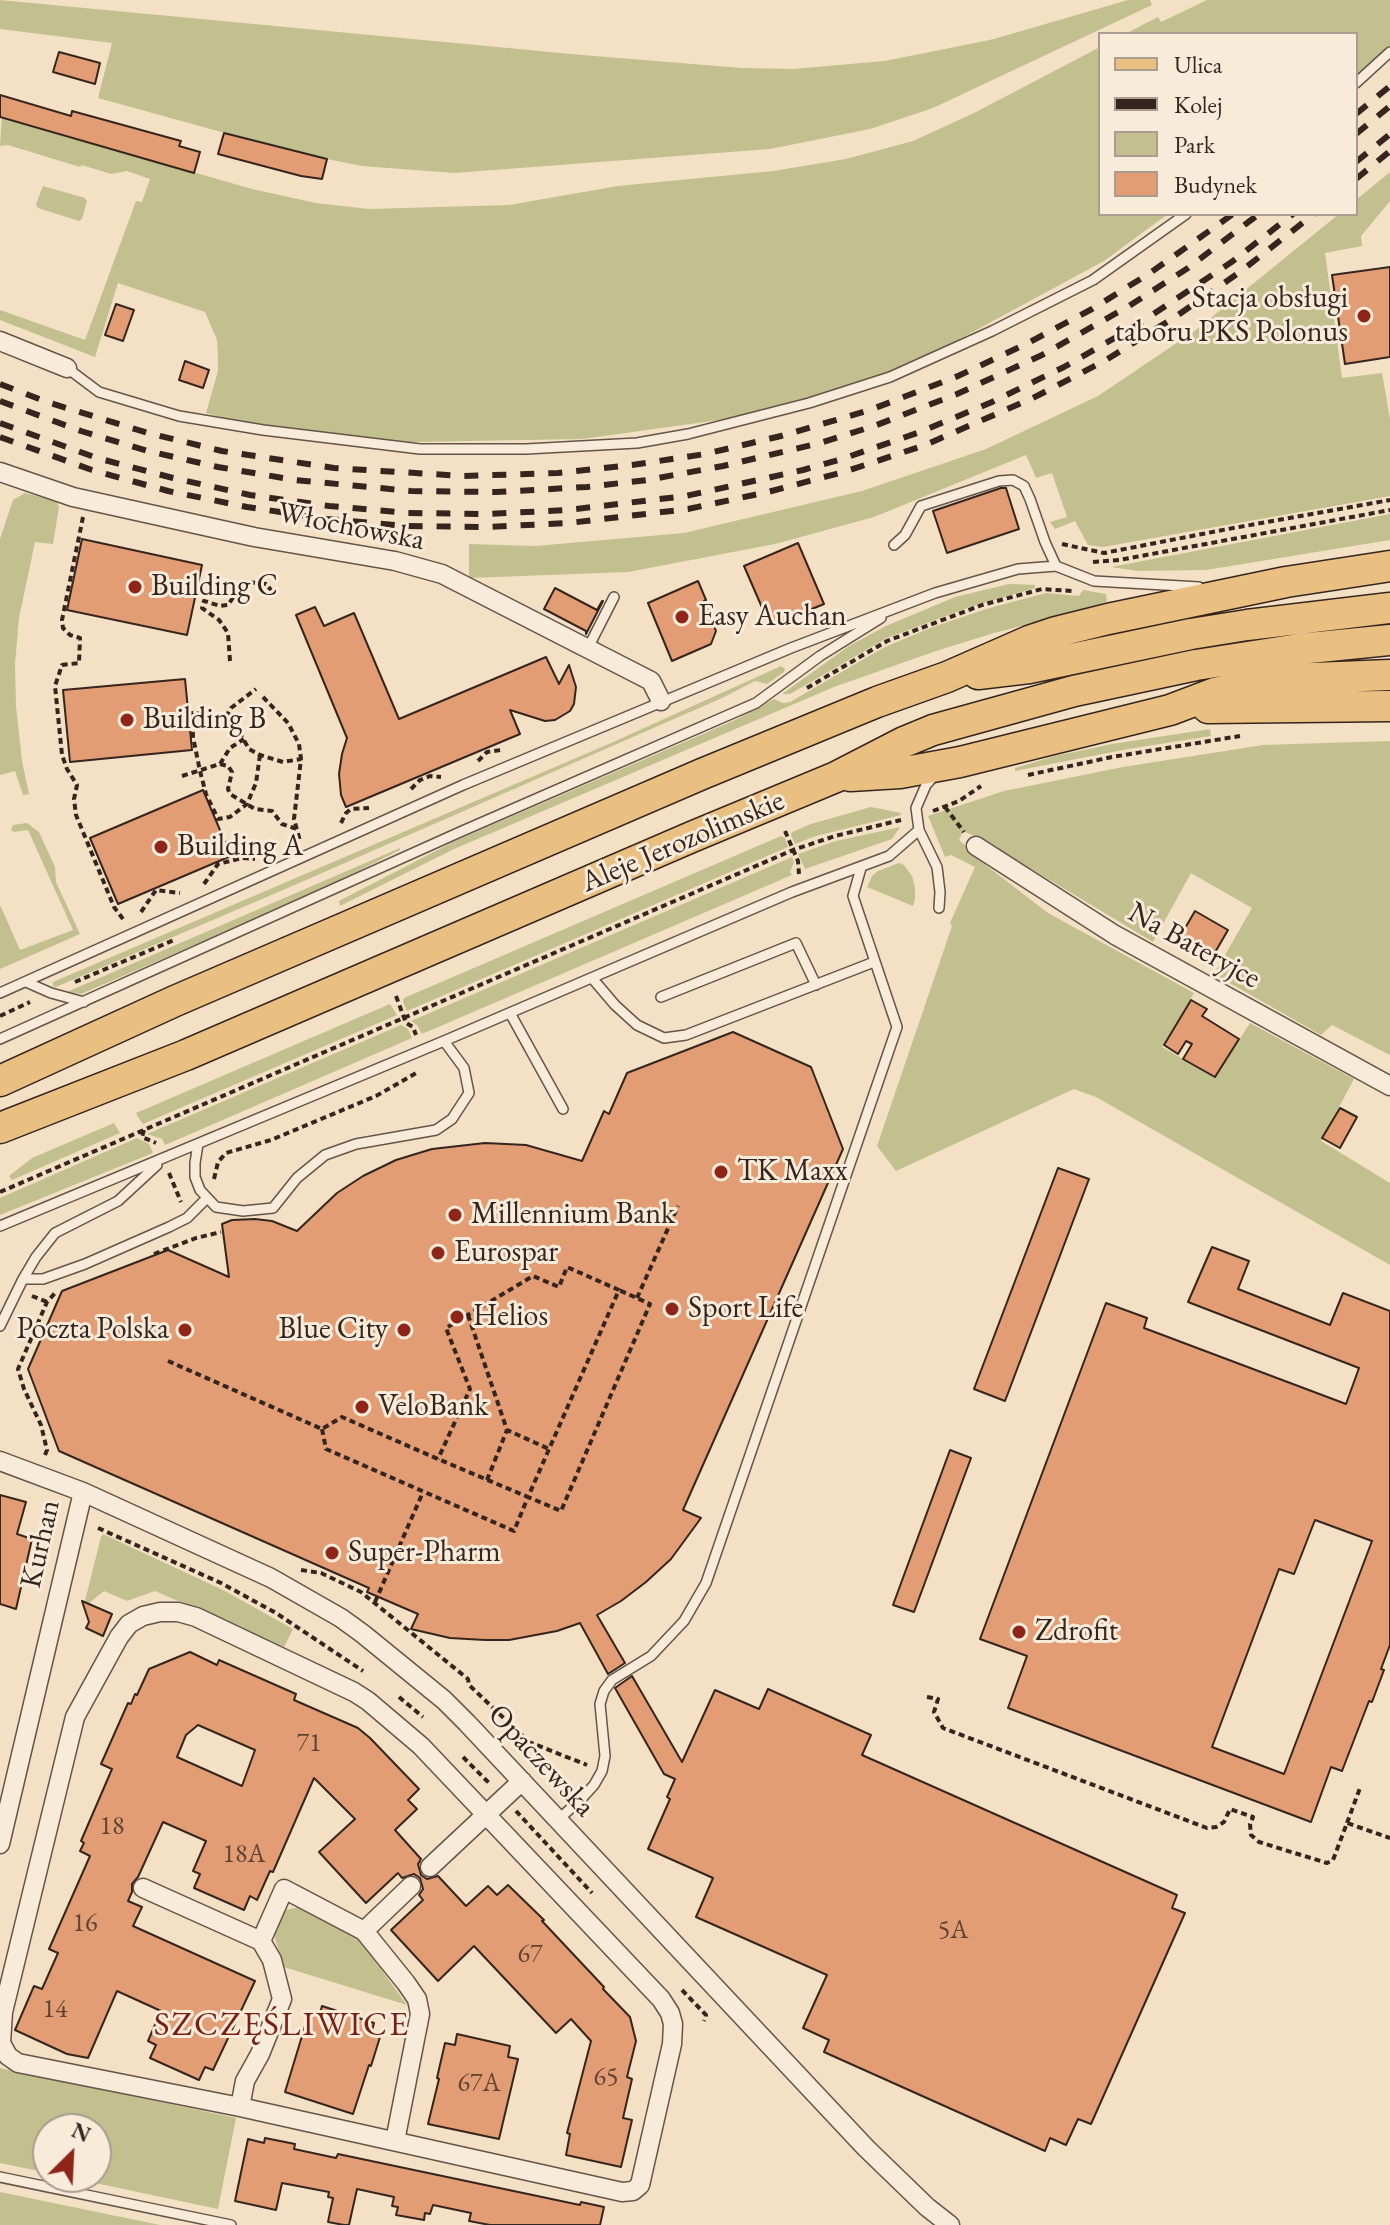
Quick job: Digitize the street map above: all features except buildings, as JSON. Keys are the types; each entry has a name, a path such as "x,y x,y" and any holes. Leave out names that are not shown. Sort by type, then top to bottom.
{"main road":[{"name":"Aleje Jerozolimskie","path":"0,1081 175,1001 702,774 1056,632 1286,582 1390,566"},
{"name":"Aleje Jerozolimskie","path":"947,677 1029,668 1247,625 1390,608"},
{"name":"Aleje Jerozolimskie","path":"0,1128 186,1055 836,777 933,730 1074,691 1244,657 1390,640"},
{"path":"836,777 900,773 947,764 1170,710 1215,693 1267,682 1390,675"},
{"path":"1170,710 1390,706"}],"street":[{"path":"0,341 67,368"},
{"name":"Włochowska","path":"0,472 73,497 254,537 395,561 442,574 651,681 661,701"},
{"name":"Na Bateryjce","path":"976,846 1115,935 1390,1086"},
{"name":"Opaczewska","path":"0,1461 83,1492 271,1578 341,1618 444,1700 866,2148 950,2225"},
{"name":"Kurhan","path":"0,1844 83,1492"},
{"path":"178,1612 196,1617 354,1692 421,1746 486,1816 661,1999 670,2013 672,2044 640,2185 633,2191 622,2192 240,2107 18,2063 8,2056 1,2043 3,2012 75,1717 124,1630 143,1616 178,1612"},
{"path":"430,1867 522,1781"},
{"path":"364,1931 411,1886"},
{"path":"143,1888 261,1941 272,1960 282,1999 260,2054 245,2081 240,2107"},
{"path":"261,1941 284,1889 364,1931 412,1991 420,2014 395,2141"}],"lane":[{"path":"1358,81 1390,52"},
{"path":"67,368 99,392 179,416 263,430 420,449 526,449 637,443 688,434 809,403 890,377 992,331 1093,280 1183,216"},
{"path":"894,545 905,535 921,506 999,481 1013,480 1024,486 1056,566"},
{"path":"0,993 463,785 661,701 898,607 977,580 1018,569 1056,566 1094,581 1203,586"},
{"path":"1217,586 1286,582"},
{"path":"588,648 614,597"},
{"path":"0,1039 756,703 820,656 898,607"},
{"path":"939,908 937,867 919,830 916,808 926,785 947,764"},
{"path":"0,1226 792,892 889,856 919,830"},
{"path":"558,1820 589,1791 602,1771 605,1756 600,1704 604,1691 612,1680 651,1656 684,1621 706,1583 897,1027 853,896 861,868"},
{"path":"661,997 796,943 816,985"},
{"path":"592,978 637,1025 664,1038 686,1035 874,962"},
{"path":"26,982 84,1002"},
{"path":"510,1013 563,1109"},
{"path":"198,1144 195,1177 200,1190 216,1207 231,1211 273,1208 297,1178 325,1155 356,1144 436,1130 452,1119 469,1093 464,1068 444,1041"},
{"path":"0,1326 36,1257 55,1233 118,1201 163,1159"},
{"path":"23,1279 43,1279 85,1264 187,1218 207,1198"},
{"path":"0,2177 231,2225"}],"path":[{"path":"1058,542 1104,553 1390,500"},
{"path":"82,523 62,620 63,628 70,635 80,638 79,663 62,665 55,686 62,755 77,785 74,799 76,815 114,907 124,920"},
{"path":"230,661 228,633 219,620 202,608 204,601 228,605 241,586 248,582 266,584 275,595"},
{"path":"226,717 231,708 256,689"},
{"path":"263,697 288,723 299,744 301,759 294,819 303,846"},
{"path":"260,755 256,783 247,804 230,817 218,819 206,794 200,771 192,713 226,717 234,723 249,749 260,755 283,762 301,759"},
{"path":"1023,776 1112,757 1249,735"},
{"path":"220,764 230,748 244,739"},
{"path":"182,776 220,764 228,766 232,772 228,789 230,794 255,809 272,811 282,824 297,829"},
{"path":"927,813 959,801 979,786 994,783"},
{"path":"945,807 957,826 976,846"},
{"path":"0,1192 793,850 902,820"},
{"path":"203,887 218,864 242,858 264,860"},
{"path":"139,914 156,890 186,894"},
{"path":"396,996 406,1023 413,1027 423,1050"},
{"path":"214,1181 218,1162 226,1153 271,1140 376,1096 426,1066"},
{"path":"145,1130 142,1137 156,1141 196,1238"},
{"path":"637,1298 678,1206"},
{"path":"154,1254 221,1232"},
{"path":"322,1429 342,1417 438,1459 561,1511 650,1304 567,1267 559,1287 533,1276 446,1328 470,1389 438,1459"},
{"path":"322,1429 326,1449 514,1531 619,1290"},
{"path":"44,1458 47,1450 41,1425 18,1369 47,1302 57,1291"},
{"path":"468,1315 507,1430 487,1480"},
{"path":"168,1361 322,1429"},
{"path":"507,1430 549,1449"},
{"path":"375,1602 423,1492"},
{"path":"301,1570 321,1573 361,1592 468,1679 469,1685 529,1742 588,1766"},
{"path":"465,1691 469,1685"},
{"path":"927,1697 938,1699 934,1712 943,1728 1207,1828 1224,1822 1230,1809 1253,1817 1251,1835 1259,1842 1327,1863 1333,1860 1360,1788"},
{"path":"526,1750 529,1742"},
{"path":"1347,1823 1390,1838"},
{"path":"697,2005 706,2015 704,2021"}],"green space":[{"path":"0,0 582,55 742,68 794,69 884,61 994,39 1128,0 1150,0 1152,5 933,108 870,129 770,149 454,173 362,166 301,154 98,98 112,43 0,29"},
{"path":"1207,0 1390,0 1390,50 1358,74 1358,32 1129,32 1158,17 1161,22"},
{"path":"1098,48 1098,216 1165,216 1104,261 880,382 748,416 582,439 411,442 253,427 206,413 218,371 218,357 217,340 205,312 118,283 95,357 0,320 0,310 85,340 136,201 142,202 150,179 127,171 111,174 8,145 0,146 2,117 252,189 316,203 369,209 509,205 618,186 773,171 846,159 913,141"},
{"path":"1390,172 1390,201 1361,236 1362,246 1325,253 1342,378 1382,373 1390,419 1390,496 1103,547 1088,545 1075,521 1055,529 1050,522 1067,517 1052,473 1036,478 1026,455 874,517 775,544 628,572 469,578 469,544 536,546 684,533 862,491 986,449 1098,396 1196,330 1337,216 1358,216 1358,198"},
{"path":"43,186 85,198 87,201 82,219 79,221 38,208 36,204"},
{"path":"25,493 56,501 59,507 53,544 35,542 19,618 15,664 16,706 29,794 23,795 15,771 0,775 0,539 13,500"},
{"path":"1390,514 1390,540 1206,570 1138,571 1111,567"},
{"path":"1009,584 1035,585 1035,588 970,607 887,638 790,694 782,694 849,646 886,626 955,597"},
{"path":"1083,590 1106,594 1107,601 936,651 834,687 454,849 340,906 339,901 455,841 733,721 774,699 790,702 883,648 930,628 1046,593 1079,596"},
{"path":"781,666 784,672 767,684 755,681 290,887 53,986 53,982 611,743"},
{"path":"1210,729 1211,736 1015,771 1015,768 1055,756"},
{"path":"1390,741 1390,1055 1332,1025 1321,1035 1214,974 1252,908 1191,873 1153,942 983,840 963,831 959,840 983,863 1048,913 1194,993 1162,1047 1215,1077 1250,1023 1354,1079 1321,1141 1390,1183 1390,1265 1096,1097 1074,1089 896,1171 877,1146 952,926 950,923 975,867 951,855 945,857 928,816 1004,791 1123,767 1263,745"},
{"path":"871,807 901,815 795,844 791,835 811,824"},
{"path":"27,823 39,832 55,867 56,882 80,934 0,969 0,905 20,950 73,930 28,830 11,830 13,825"},
{"path":"900,827 892,839 805,869 798,854 836,841"},
{"path":"781,836 788,847 407,1011 404,998"},
{"path":"400,848 276,912 81,994 67,992"},
{"path":"792,857 792,875 422,1034 411,1021"},
{"path":"899,863 912,876 915,887 913,906 867,887 878,871"},
{"path":"390,1004 397,1015 143,1124 136,1113"},
{"path":"401,1025 408,1029 412,1038 165,1145 162,1139 147,1134"},
{"path":"114,1123 120,1133 12,1180 9,1176 32,1158"},
{"path":"137,1138 149,1144 153,1153 0,1215 0,1198"},
{"path":"103,1534 225,1591 293,1629 284,1647 155,1591 127,1601 104,1591 88,1604 85,1601"},
{"path":"304,1906 357,1936 407,2005 284,1967 273,1932 281,1911"},
{"path":"0,2068 236,2118 218,2209 112,2187 112,2113 32,2113 32,2170 0,2163"},
{"path":"0,2192 160,2225 0,2225"}],"railway":[{"path":"1358,112 1390,86"},
{"path":"1358,132 1390,106"},
{"path":"1358,160 1390,134"},
{"path":"1358,177 1390,151"},
{"path":"0,384 148,433 222,451 334,468 463,476 558,473 632,465 705,454 781,436 870,410 958,376 1092,309 1150,273 1230,216"},
{"path":"0,401 81,431 148,451 295,480 411,491 496,492 647,480 820,443 957,394 1042,355 1129,306 1188,268 1256,216"},
{"path":"0,423 97,458 173,478 250,495 329,506 408,513 487,514 567,510 686,496 842,459 920,432 992,402 1064,367 1134,327 1233,261 1290,216"},
{"path":"0,437 92,470 168,491 327,519 407,526 486,527 569,523 688,509 847,471 925,445 1033,398 1106,360 1175,317 1240,272 1311,216"}],"place":[{"name":"Stacja obsługi taboru PKS Polonus","path":"1364,316"},
{"name":"Building C","path":"135,587"},
{"name":"Easy Auchan","path":"682,617"},
{"name":"Building B","path":"127,720"},
{"name":"Building A","path":"161,847"},
{"name":"TK Maxx","path":"721,1172"},
{"name":"Millennium Bank","path":"455,1215"},
{"name":"Eurospar","path":"438,1253"},
{"name":"Sport Life","path":"672,1309"},
{"name":"Helios","path":"457,1317"},
{"name":"Poczta Polska","path":"185,1330"},
{"name":"Blue City","path":"404,1330"},
{"name":"VeloBank","path":"362,1407"},
{"name":"Super-Pharm","path":"332,1553"},
{"name":"Zdrofit","path":"1019,1632"}],"district":[{"name":"SZCZĘŚLIWICE","path":"282,2026"}]}
